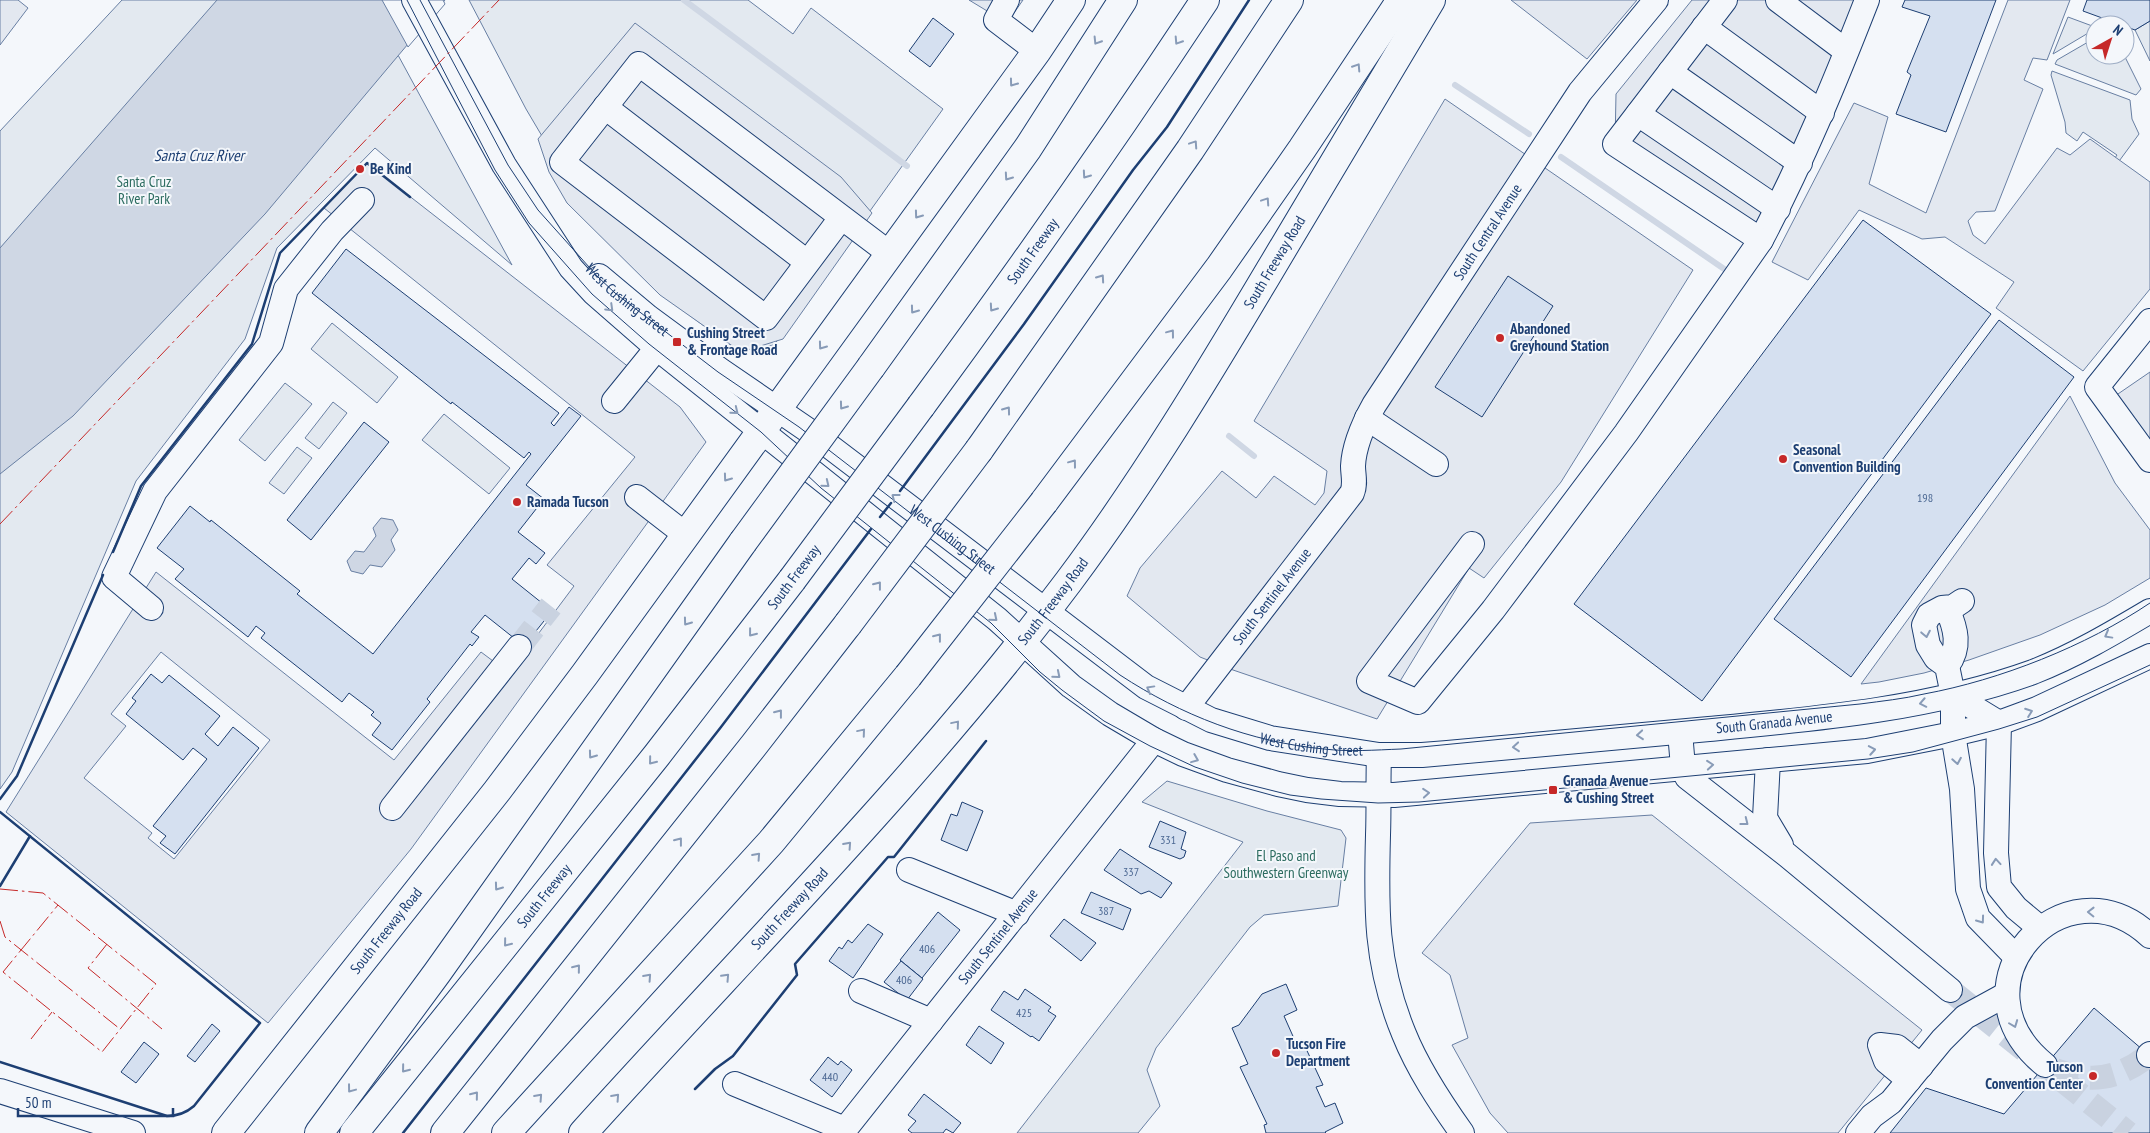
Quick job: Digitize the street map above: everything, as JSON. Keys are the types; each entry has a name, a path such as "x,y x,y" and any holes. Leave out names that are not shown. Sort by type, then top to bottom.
{"main road":[{"name":"South Freeway Road","path":"226,1133 502,783 585,674 761,432 776,408 1037,51 1071,0"},
{"path":"319,1133 437,973 743,542 1014,169 1123,0"},
{"name":"South Freeway","path":"354,1133 657,755 792,580 1050,228 1205,0"},
{"path":"445,1133 736,768 848,624 979,450 1190,150 1289,0"},
{"path":"506,1133 770,842 908,676 1044,502 1219,268 1302,149 1401,0"},
{"name":"South Freeway Road","path":"583,1133 908,780 958,722 1045,611 1126,501 1184,412 1431,0"}],"street":[{"name":"West Cushing Street","path":"414,0 504,165 535,216 571,268 622,320 997,619 1089,700 1154,740 1212,765 1278,784 1321,792 1378,795"},
{"path":"1007,0 996,20 1037,51"},
{"name":"South Central Avenue","path":"1355,482 1355,454 1367,418 1580,92 1656,0"},
{"path":"1725,0 1616,144 1761,240"},
{"path":"1778,0 1846,51"},
{"path":"1472,544 1370,681 1418,702 1493,610 1620,441 1761,240 1778,209 1822,113 1866,0"},
{"path":"1704,27 1822,113"},
{"path":"841,218 766,318 562,162 639,64 889,253"},
{"path":"1670,72 1800,163"},
{"path":"605,107 807,262"},
{"path":"1638,114 1778,209"},
{"path":"151,608 114,577 155,491 271,343 286,289 332,231 362,200"},
{"name":"West Cushing Street","path":"535,216 617,292 700,356 820,439 1135,680 1186,708 1225,725 1270,738 1380,755 1376,908 1380,951 1385,976 1395,1010 1409,1046 1435,1093 1462,1133"},
{"path":"2150,321 2097,386 2150,460"},
{"path":"614,401 657,348"},
{"path":"1367,418 1436,464"},
{"name":"South Sentinel Avenue","path":"1186,708 1352,493 1355,482"},
{"path":"637,497 686,535"},
{"path":"1954,604 1954,625 1957,640 1954,657 1946,666 1953,695 1953,734 1962,789 1968,889 1978,918 2016,957"},
{"name":"South Granada Avenue","path":"1380,755 1422,755 1680,732 1925,703 2033,672 2104,638 2150,610"},
{"path":"392,808 519,647"},
{"path":"1378,795 1418,793 1867,751 1999,723 2037,709 2150,656"},
{"path":"1953,695 1999,723"},
{"path":"1999,723 1996,853 1999,887 2016,908 2040,928"},
{"path":"1680,732 1683,767 1687,777 1787,855 1950,990"},
{"name":"South Sentinel Avenue","path":"844,1131 1154,740"},
{"path":"1768,760 1765,818 1787,855"},
{"path":"909,870 1017,914"},
{"path":"2045,1065 2026,1047 2016,1031 2009,1013 2008,981 2016,957 2031,936 2040,928 2066,915 2096,911 2124,918 2137,925 2150,936"},
{"path":"861,991 931,1021"},
{"path":"1858,1133 1872,1116 1891,1102 1942,1040 1965,1017 2007,994"},
{"path":"735,1084 844,1131"},
{"path":"0,1091 132,1133"}],"green space":[{"name":"Santa Cruz River Park","path":"122,0 371,0 392,44 512,265 375,148 277,248 245,339 136,481 12,772 0,789 0,131"},
{"path":"469,0 748,0 793,34 811,8 943,109 774,345 738,351 658,292 601,236 526,109"},
{"path":"2068,17 2085,23 2085,35 2053,54"},
{"path":"2150,21 2150,61 2135,30"},
{"path":"2085,44 2085,65 2129,65 2141,89 2136,95 2055,64 2057,60"},
{"path":"2052,71 2130,100 2132,119 2139,134 2114,168 2110,165 2117,155 2083,132 2077,141 2066,133 2065,122 2051,75"},
{"path":"332,323 398,377 377,403 311,349"},
{"path":"285,383 312,404 265,461 239,440"},
{"path":"333,402 347,413 319,449 305,438"},
{"path":"444,414 510,468 489,494 422,440"},
{"path":"297,447 312,458 284,494 269,483"},
{"name":"El Paso and Southwestern Greenway","path":"1167,781 1267,811 1341,830 1346,838 1338,906 1264,915 1250,927 1156,1048 1147,1070 1160,1106 1138,1133 1017,1133 1243,842 1142,802"}],"shaded area":[{"path":"0,0 18,0 28,8 0,45"},
{"path":"969,0 1023,0 1007,23"},
{"path":"1511,0 1637,0 1587,59"},
{"path":"1692,0 1874,0 1761,240 1615,144 1616,94"},
{"path":"2008,0 2070,0 2047,60 2033,58 2024,80 2043,89 1995,211 1976,212 1968,221 1973,235 1985,244 2057,148 2070,155 2090,139 2150,182 2150,289 2083,371 1996,308 2014,282 1945,237 1922,239 1859,210 1808,280 1772,262 1854,103 1888,117 1869,184 1926,213"},
{"path":"635,23 841,177 872,213 783,339 741,352 660,295 567,203 549,172 538,139"},
{"path":"1445,99 1693,270 1561,482 1484,578 1469,568 1377,719 1200,657 1127,596 1140,568 1222,471 1256,498 1274,476 1315,505 1324,493 1327,471 1254,421"},
{"path":"367,163 680,407 706,442 411,849 268,1023 6,812 156,572 394,760 481,652 509,673 574,586 547,565 635,457 324,208","holes":["161,652 270,740 174,859 148,838 152,833 84,778 126,726 111,714"]},
{"path":"2150,372 2150,440 2115,396"},
{"path":"2070,396 2115,483 2150,530 2150,578 2105,605 2040,635 1969,660 1924,673 1861,684"},
{"path":"1652,815 1922,1030 1838,1133 1508,1133 1490,1113 1452,1045 1468,1038 1450,975 1422,953 1530,823"}],"water":[{"name":"Santa Cruz River","path":"217,0 445,0 265,214 73,416 0,474 0,248"},
{"path":"381,518 393,520 398,530 391,540 395,550 382,567 370,565 363,574 351,571 347,561 355,551 364,552 376,536 373,528"}],"pier":[{"path":"382,0 443,0 445,4 408,47"}],"building":[{"path":"1905,0 1996,0 1946,132 1896,114 1911,75 1907,72 1930,16 1902,7"},
{"path":"2087,0 2150,0 2150,21 2135,30 2135,15 2094,15 2083,11"},
{"path":"933,18 954,34 930,67 909,51"},
{"name":"Seasonal Convention Building","path":"1863,220 1991,314 1702,701 1574,604"},
{"name":"Ramada Tucson","path":"346,249 559,413 551,423 554,426 569,407 581,416 526,485 544,499 518,532 545,553 536,564 529,558 512,579 552,611 524,646 485,615 471,632 479,637 472,646 470,644 427,699 430,702 392,750 372,735 381,723 371,715 374,712 349,693 342,702 261,638 265,633 256,626 248,637 175,579 184,569 157,548 190,506 210,522 211,520 300,591 297,594 373,654 531,454 529,452 524,458 452,402 451,404 312,293"},
{"name":"Abandoned Greyhound Station","path":"1508,276 1553,306 1482,417 1435,387"},
{"name":"Seasonal Convention Building","path":"1999,320 2074,377 1851,677 1774,619"},
{"path":"364,422 389,442 311,540 287,520"},
{"path":"151,674 162,683 169,675 220,716 205,734 218,746 233,727 259,748 175,854 160,843 166,836 153,826 207,759 193,748 183,760 126,714 136,701 132,698"},
{"path":"962,802 983,811 967,851 941,840 951,814 957,816"},
{"path":"1160,821 1186,832 1181,849 1186,851 1184,857 1180,859 1149,847"},
{"path":"1120,849 1172,883 1161,898 1149,891 1141,894 1104,870"},
{"path":"1091,892 1131,909 1123,930 1081,913"},
{"path":"938,912 960,930 922,978 900,960"},
{"path":"1064,919 1096,943 1081,961 1050,936"},
{"path":"868,924 883,934 853,978 829,961 839,947 842,949 848,940 852,943"},
{"path":"901,961 923,979 907,1000 884,982"},
{"name":"Tucson Fire Department","path":"1286,984 1297,1010 1284,1016 1296,1043 1302,1040 1323,1085 1316,1087 1325,1107 1335,1103 1343,1123 1326,1133 1266,1133 1264,1125 1267,1124 1240,1067 1248,1064 1232,1028 1239,1025 1262,994"},
{"path":"1025,989 1051,1007 1048,1011 1056,1016 1039,1041 991,1010 1004,991 1018,1000"},
{"name":"Tucson Convention Center","path":"2094,1008 2150,1056 2150,1133 1890,1133 1926,1088 2004,1114"},
{"path":"212,1024 220,1031 195,1062 187,1056"},
{"path":"979,1026 1004,1043 991,1064 966,1045"},
{"path":"144,1042 159,1054 136,1083 121,1072"},
{"path":"828,1057 838,1065 841,1061 852,1070 832,1097 810,1080"},
{"path":"924,1094 961,1123 953,1133 946,1129 943,1133 912,1133 908,1130 916,1121 908,1115"}],"waterway":[{"path":"684,0 907,166"},
{"path":"1455,85 1529,134"},
{"path":"1561,157 1730,273"},
{"path":"1229,436 1254,456"}],"tunnel":[{"path":"519,647 551,606"},
{"path":"1950,990 2128,1133"},
{"path":"2055,1070 2081,1077 2104,1077 2126,1069 2149,1055"}],"tram line":[{"path":"407,0 495,170 529,223 592,294 649,344 761,432 821,488 991,623 1040,672 1062,690 1104,721 1150,746 1195,767 1242,783 1290,795 1378,803 1419,802 1868,759 1913,752 2037,717 2150,665"},
{"path":"420,0 508,165 538,210 598,277 615,293 718,372 799,427 1120,675 1167,702 1217,724 1269,740 1333,750 1352,751 1401,749 1884,701 1953,688 2012,670 2070,647 2125,619 2150,603"}],"wall":[{"path":"900,491 1024,324 1133,170 1167,127 1249,0"},
{"path":"113,552 141,486 252,344 280,253 367,163 410,197"},
{"path":"880,517 891,503"},
{"path":"403,1133 721,727 871,529"},
{"path":"0,799 17,776 103,575"},
{"path":"695,1089 715,1069 733,1056 797,975 795,964 888,857 894,857 986,741"},
{"path":"0,812 260,1023 194,1106 185,1112 174,1115 167,1116 0,1062"},
{"path":"0,886 30,836"}],"power":[{"path":"0,524 499,0"},
{"path":"0,889 43,893 156,984 102,1052 3,972 58,905"},
{"path":"0,921 5,937 120,1029"},
{"path":"107,944 88,968 162,1029"},
{"path":"31,1039 52,1012"}],"place":[{"name":"Be Kind","path":"360,169"},
{"name":"Abandoned Greyhound Station","path":"1500,338"},
{"name":"Cushing Street & Frontage Road","path":"677,342"},
{"name":"Seasonal Convention Building","path":"1783,459"},
{"name":"Ramada Tucson","path":"517,502"},
{"name":"Granada Avenue & Cushing Street","path":"1553,790"},
{"name":"Tucson Fire Department","path":"1276,1053"},
{"name":"Tucson Convention Center","path":"2093,1076"}]}
